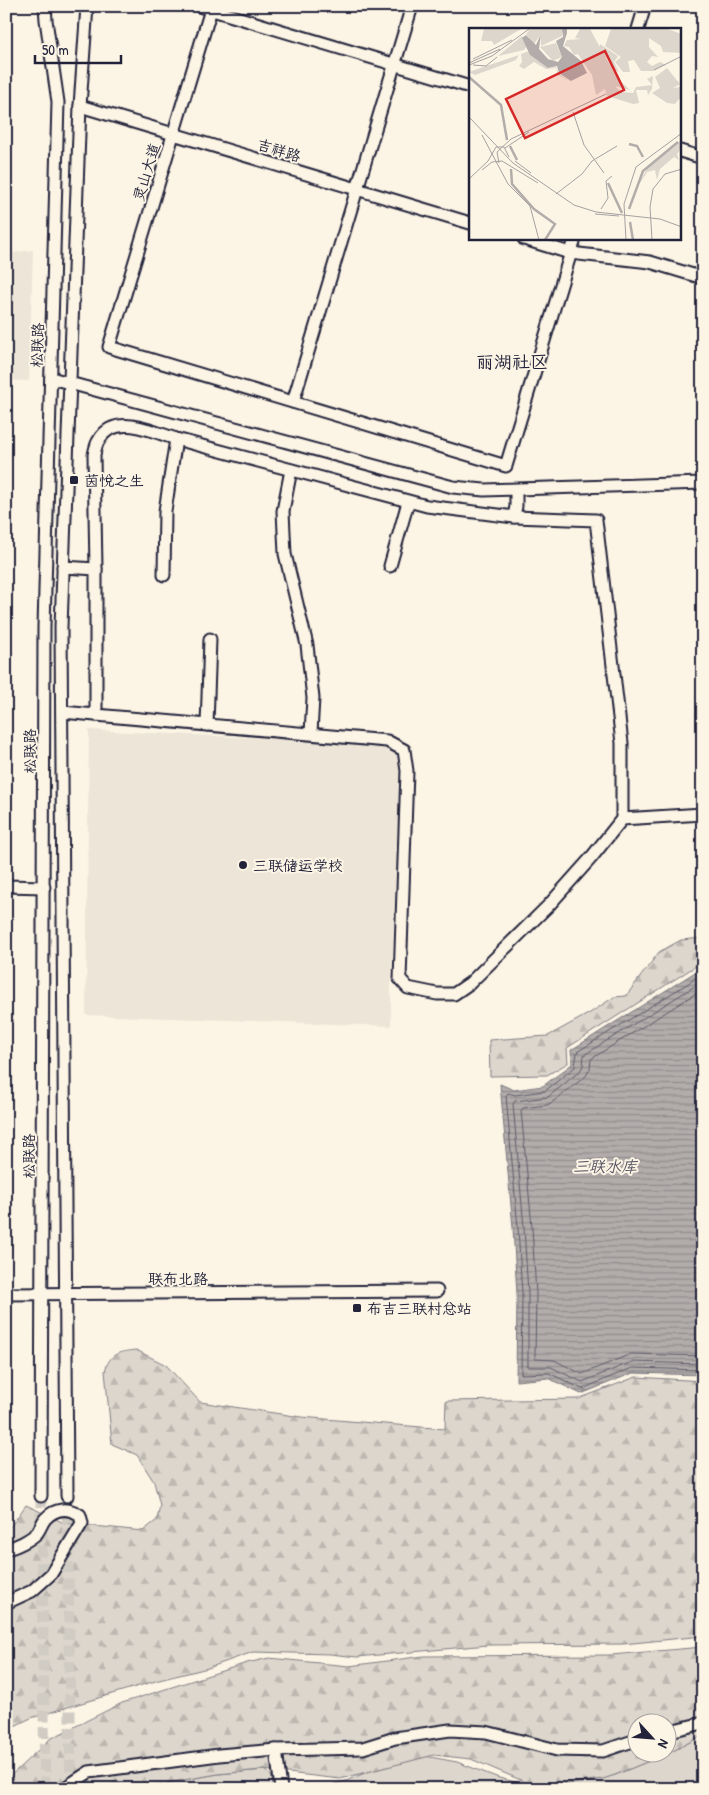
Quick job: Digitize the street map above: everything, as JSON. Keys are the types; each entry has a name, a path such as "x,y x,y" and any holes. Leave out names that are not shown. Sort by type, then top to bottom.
{"street":[{"name":"松联路","path":"41,1496 44,627 58,102 45,6"},
{"path":"67,1496 61,627 80,106 87,6"},
{"path":"199,6 211,8 469,87"},
{"path":"412,6 292,402 506,466 574,240"},
{"path":"638,28 644,6"},
{"name":"灵山大道","path":"211,8 109,347 292,402"},
{"name":"吉祥路","path":"80,106 469,222"},
{"path":"682,152 703,158"},
{"path":"528,240 570,252 650,262 703,278"},
{"path":"51,378 453,486 484,490 516,490 703,483"},
{"path":"62,712 387,741 404,750 407,772 400,979 408,988 437,994 454,994 470,983 555,898 591,858 622,818 622,743 596,520 514,517 427,506 176,439 136,426 119,425 108,430 99,440 94,455 96,715"},
{"path":"164,575 165,511 176,439"},
{"path":"291,470 283,510 285,554 307,645 313,698 311,733"},
{"path":"514,517 516,490"},
{"path":"390,566 408,502"},
{"path":"63,567 96,569"},
{"path":"207,725 210,640"},
{"path":"622,818 703,814"},
{"path":"6,886 44,887"},
{"name":"联布北路","path":"6,1294 437,1291"},
{"path":"6,1549 30,1538 38,1532 44,1520 54,1512 62,1509 70,1510 80,1516 82,1523 51,1574 32,1591 6,1603"},
{"path":"676,1730 703,1723"},
{"path":"63,1789 89,1772 219,1755 276,1750 363,1748 395,1738 450,1730 486,1732 557,1750 603,1750 626,1743"},
{"path":"276,1750 281,1789"}],"shaded area":[{"path":"33,250 29,381 6,380 6,254"},
{"name":"三联储运学校","path":"89,730 403,745 391,981 391,1026 86,1015"}],"green space":[{"path":"703,938 703,964 699,964 567,1048 568,1063 547,1075 490,1076 489,1040 548,1036 590,1013 614,997 626,996 659,952 681,940"},
{"path":"136,1350 166,1365 200,1402 301,1417 445,1429 446,1401 578,1399 636,1377 703,1381 703,1636 623,1644 488,1645 357,1657 330,1654 253,1652 208,1668 159,1680 31,1718 6,1730 6,1533 26,1505 64,1523 143,1531 157,1520 160,1505 154,1482 137,1455 112,1444 105,1371 109,1360 116,1354"},
{"path":"703,1647 703,1735 676,1749 676,1712 626,1712 626,1762 647,1762 603,1779 537,1787 471,1759 434,1755 340,1779 262,1770 218,1774 132,1789 6,1789 6,1780 50,1739 122,1703 247,1663 269,1658 349,1666 424,1656 611,1655"},
{"path":"703,1735 703,1789 334,1789 334,1784 379,1767 425,1756 457,1762 499,1778 537,1787 590,1782 615,1775 647,1762 676,1762 676,1749"},
{"path":"265,1770 271,1775 274,1789 244,1789 242,1783 192,1789 132,1789 218,1774"}],"water":[{"name":"三联水库","path":"700,969 703,969 703,1375 633,1373 581,1394 548,1378 516,1381 517,1294 500,1084 514,1090 543,1086 572,1064 571,1050"}],"tunnel":[{"path":"41,1496 45,1789"},
{"path":"67,1496 71,1789"}],"place":[{"name":"茵悦之生","path":"74,480"},
{"name":"三联储运学校","path":"243,865"},
{"name":"布吉三联村总站","path":"357,1308"}],"district":[{"name":"丽湖社区","path":"512,361"}]}
